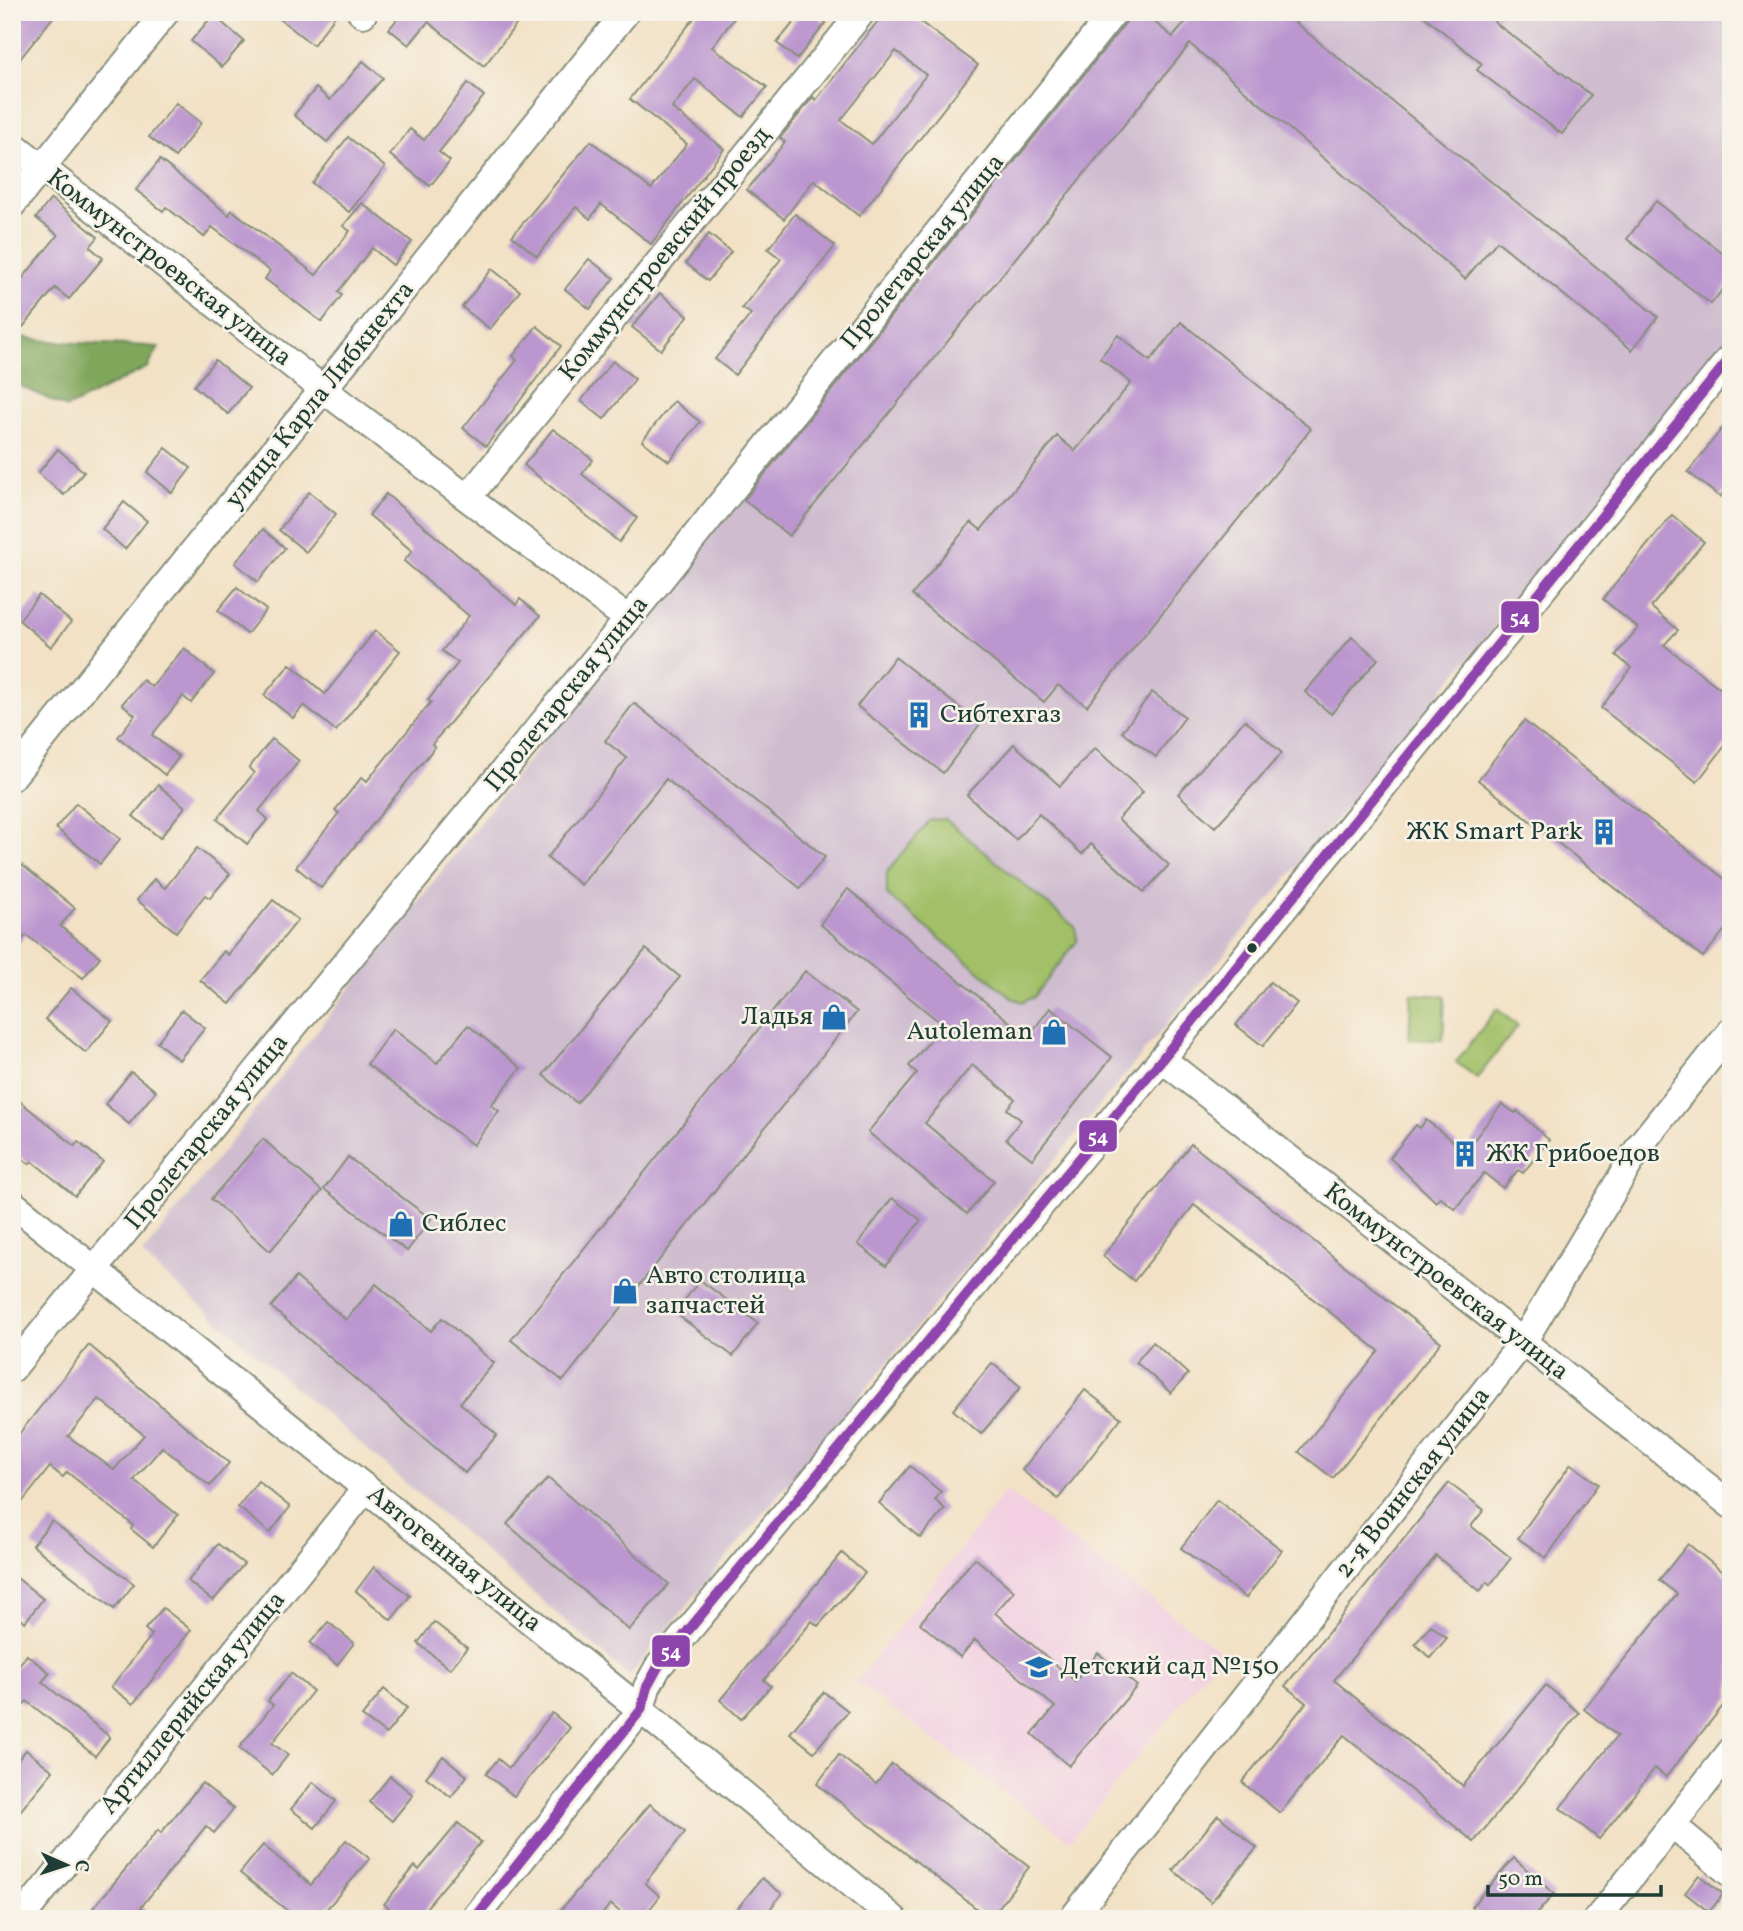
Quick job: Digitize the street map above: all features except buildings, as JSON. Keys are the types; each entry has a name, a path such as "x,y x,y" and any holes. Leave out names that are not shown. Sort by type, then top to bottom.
{"street":[{"path":"12,205 166,12"},
{"name":"улица Карла Либкнехта","path":"12,777 626,12"},
{"name":"Коммунстроевский проезд","path":"469,496 862,12"},
{"name":"Пролетарская улица","path":"12,1369 628,619 1114,12"},
{"name":"Коммунстроевская улица","path":"12,144 324,390 469,496 628,619"},
{"path":"474,1919 641,1710 647,1687 659,1667 1162,1059 1730,359"},
{"name":"2-я Воинская улица","path":"1073,1919 1523,1342 1641,1144 1731,1031"},
{"name":"Коммунстроевская улица","path":"1162,1059 1731,1505"},
{"name":"Автогенная улица","path":"12,1203 93,1271 641,1710 894,1919"},
{"name":"Артиллерийская улица","path":"20,1919 366,1488"},
{"path":"1597,1919 1731,1751"},
{"path":"1672,1825 1731,1874"}],"shaded area":[{"path":"1125,12 1731,12 1731,347 1727,345 629,1676 142,1255 716,520"},
{"name":"Детский сад №150","path":"1006,1491 1222,1652 1070,1841 856,1682"}],"green space":[{"path":"12,335 67,342 159,347 148,367 67,408 12,382"},
{"path":"945,819 1075,927 1077,941 1034,997 1023,1002 1012,998 887,895 887,872 930,820"},
{"path":"1411,994 1445,996 1443,1040 1409,1039"},
{"path":"1497,1009 1518,1026 1477,1078 1456,1062"}],"transit line":[{"name":"54","path":"474,1919 641,1710 647,1687 658,1667 1162,1059 1731,357"}],"place":[{"name":"Сибтехгаз","path":"919,715"},
{"name":"ЖК Smart Park","path":"1604,832"},
{"name":"Ладья","path":"834,1017"},
{"name":"Autoleman","path":"1054,1032"},
{"name":"ЖК Грибоедов","path":"1465,1154"},
{"name":"Сиблес","path":"401,1224"},
{"name":"Авто столица запчастей","path":"625,1291"},
{"name":"Детский сад №150","path":"1039,1667"}]}
